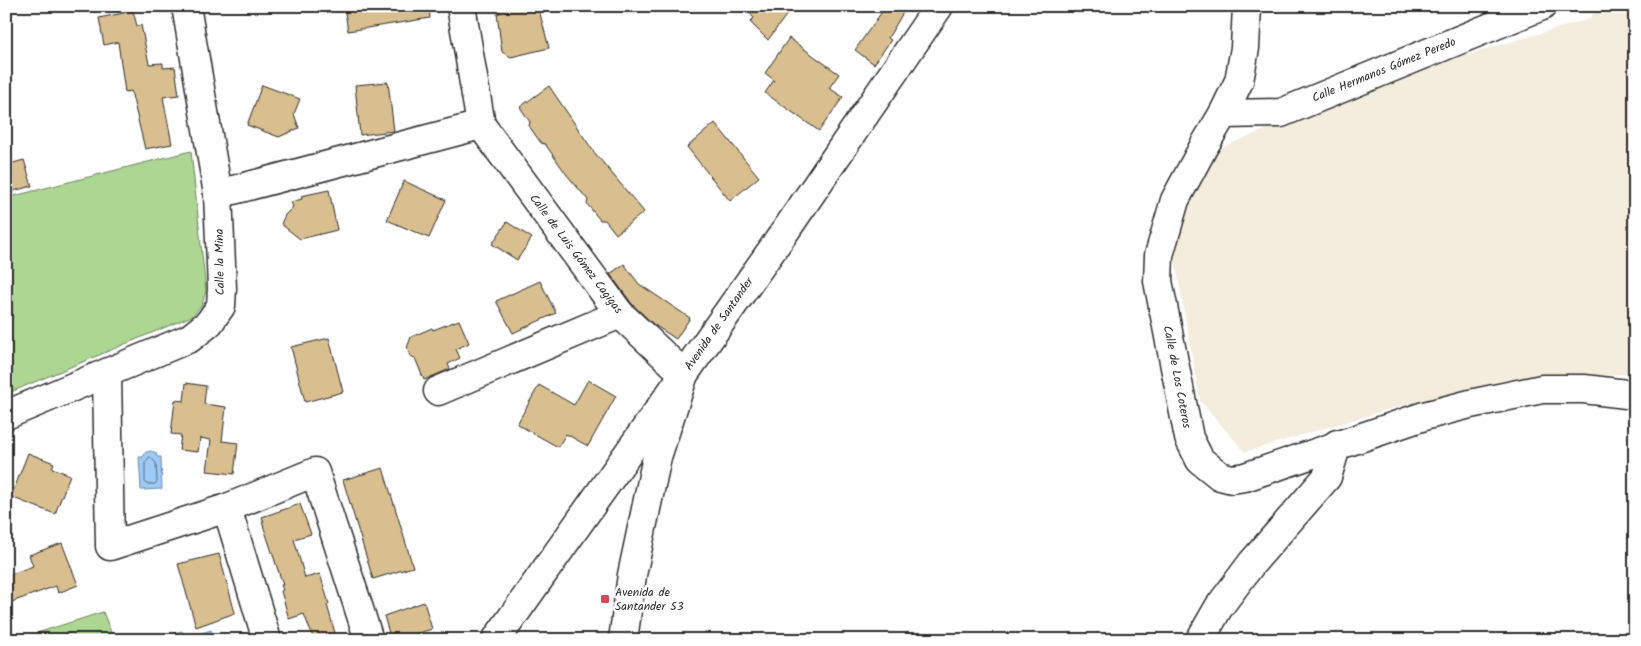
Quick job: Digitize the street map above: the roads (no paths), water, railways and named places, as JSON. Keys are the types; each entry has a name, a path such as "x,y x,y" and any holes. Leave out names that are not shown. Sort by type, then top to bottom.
{"main road":[{"name":"Calle la Mina","path":"6,415 190,338 209,323 220,306 222,288 218,194 186,6"},
{"name":"Calle de Luis Gómez Cagigas","path":"461,6 481,126 620,314 681,384"},
{"name":"Avenida de Santander","path":"496,640 681,384 939,6"},
{"name":"Calle de Los Coteros","path":"1247,6 1245,48 1238,81 1223,114 1175,200 1159,254 1158,281 1189,438 1200,460 1220,476 1232,479 1245,478 1337,444 1424,416 1470,404 1542,389 1584,389 1635,395"},
{"name":"Calle Hermanos Gómez Peredo","path":"1223,114 1281,113 1542,6"},
{"path":"218,194 481,126"},
{"path":"438,392 620,314"},
{"path":"108,373 110,546 227,508 315,472 369,640"},
{"path":"623,640 632,575 657,458 681,384"},
{"path":"1200,640 1219,607 1252,563 1327,477 1337,444"},
{"path":"227,508 267,640"}],"water":[{"path":"146,452 156,453 157,457 161,457 162,489 141,490 139,457 143,457"},
{"path":"211,630 214,640 176,640 174,633 182,631 185,638"}],"place":[{"name":"Avenida de Santander 53","path":"605,599"}]}
